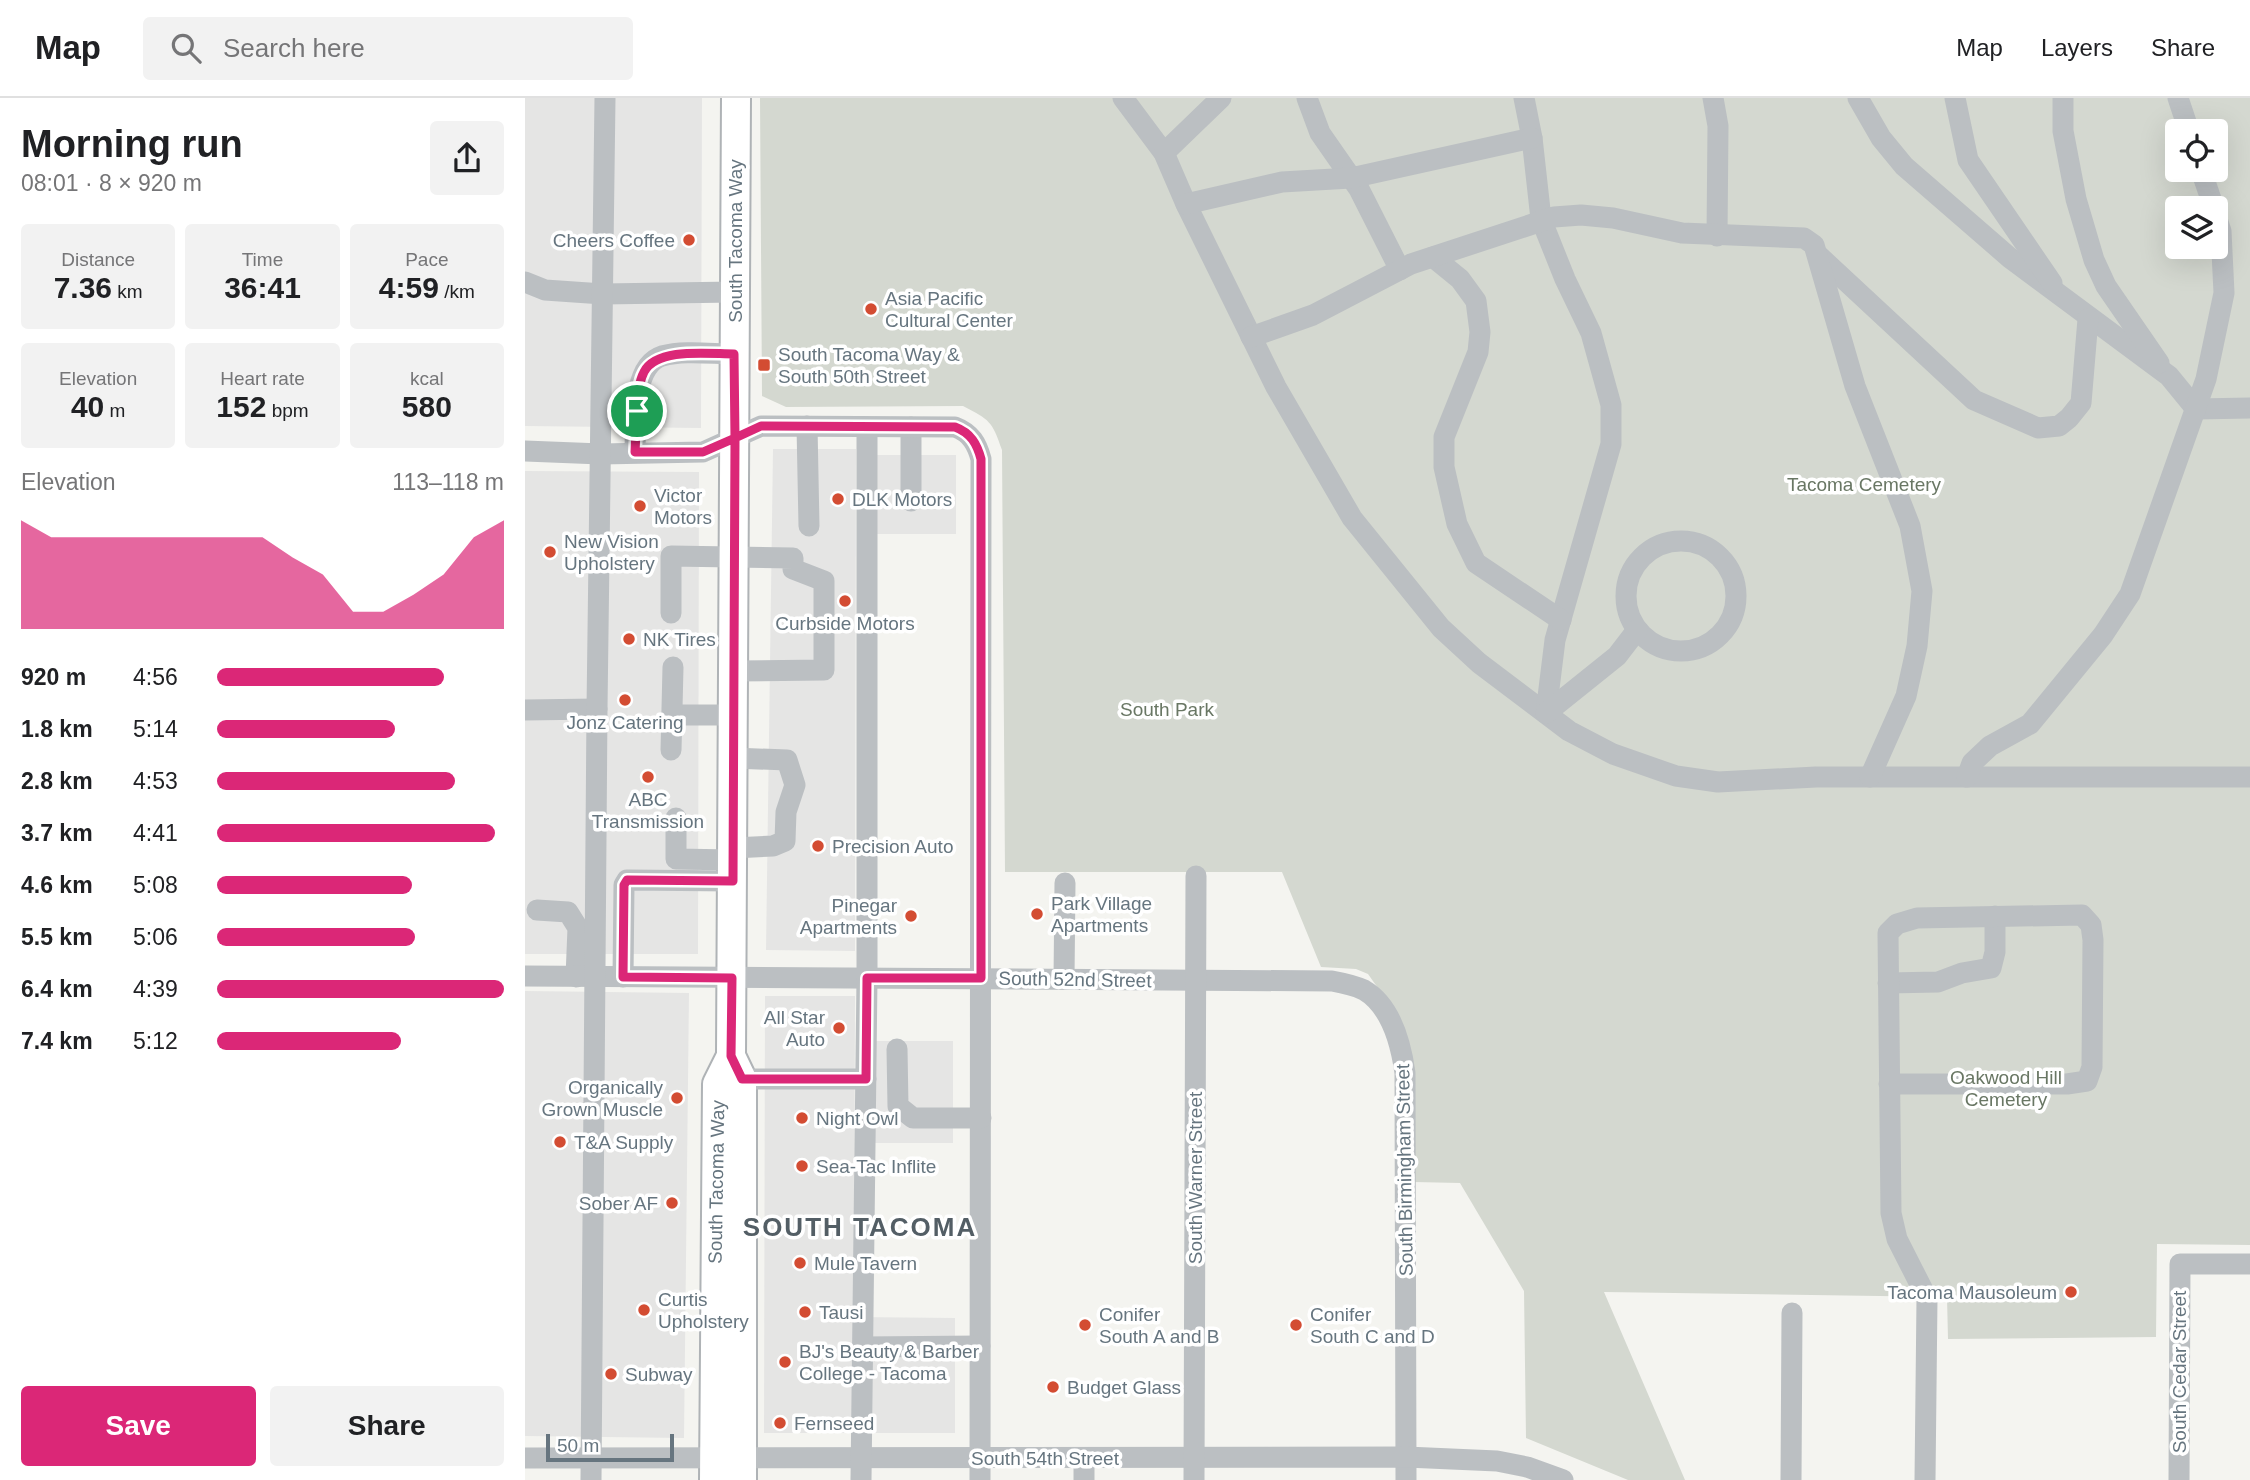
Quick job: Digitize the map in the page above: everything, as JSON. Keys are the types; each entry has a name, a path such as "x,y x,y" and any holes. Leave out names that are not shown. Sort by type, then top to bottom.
{"main road":[{"name":"South Tacoma Way","path":"736,98 732,978 737,1068 742,1469"},
{"name":"South Tacoma Way","path":"714,1468 717,1084 737,1068"}],"street":[{"path":"591,1480 586,977 597,709 605,98"},
{"path":"1123,98 1164,153 1186,204 1276,387 1352,519 1441,628 1479,663 1569,731 1613,754 1676,776 1718,782 1870,777 2250,777"},
{"path":"1164,153 1221,98"},
{"path":"1307,98 1320,133 1351,178 1399,270"},
{"path":"1524,98 1532,138 1541,219 1565,279 1591,333 1611,405 1611,444 1555,640 1546,713"},
{"path":"1713,98 1718,126 1717,236"},
{"path":"1858,98 1881,138 1904,166 2010,258 2169,376"},
{"path":"1955,98 1968,160 2063,299"},
{"path":"2063,98 2063,131 2076,199 2094,260 2106,286 2169,376 2196,408 2250,408"},
{"path":"2178,98 2185,119"},
{"path":"1186,204 1282,181 1351,178 1532,138"},
{"path":"1251,337 1313,315 1399,270 1541,219 1581,215 1613,218 1682,233 1804,238 1814,245 1855,386 1910,526 1922,591 1917,646 1906,696 1870,777"},
{"path":"1819,256 1975,400 2038,428 2059,426 2081,403 2088,318"},
{"path":"1433,257 1460,279 1476,301 1480,332 1478,352 1444,437 1444,467 1457,524 1476,564 1561,620"},
{"path":"1967,777 1972,763 1990,746 2030,724 2103,635 2130,594 2206,379 2224,293 2222,259"},
{"path":"525,282 545,290 603,294 734,292"},
{"path":"635,452 640,382 645,369 660,357 734,354"},
{"path":"525,452 703,452 761,426 955,427 966,432 977,444 981,459 980,1480"},
{"path":"807,426 809,526"},
{"path":"861,1480 867,978 867,427"},
{"path":"911,427 911,501"},
{"path":"1682,540 1706,546 1725,562 1735,584 1735,609 1724,631 1715,639 1692,650 1680,651 1656,645 1637,630 1627,607 1627,583 1632,571 1647,552 1658,545 1682,540"},
{"path":"671,613 671,556 793,558 793,569 824,581 824,670 734,671"},
{"path":"1546,713 1617,656 1637,630"},
{"path":"671,750 673,667"},
{"path":"525,710 597,709"},
{"path":"672,715 734,715"},
{"path":"623,977 624,885 627,880 733,863 785,841 786,812 795,785 787,760 733,758"},
{"path":"675,818 676,859 733,863"},
{"name":"South Warner Street","path":"1194,1480 1196,876"},
{"path":"1064,979 1065,883"},
{"path":"537,910 568,912 578,928 586,977"},
{"path":"1889,1084 2067,1084 2087,1081 2092,1067 2091,925 2082,915 1917,918 1897,924 1888,933 1889,1084 1891,1213 1897,1239 1927,1298 1925,1480"},
{"path":"1888,983 1938,982 1962,973 1991,968 1995,952 1995,916"},
{"name":"South 52nd Street","path":"525,976 1332,981"},
{"name":"South Birmingham Street","path":"1332,981 1361,989 1380,1004 1395,1031 1403,1058 1406,1480"},
{"path":"897,1049 898,1105 913,1118 981,1118"},
{"path":"737,1068 866,1079"},
{"name":"South Cedar Street","path":"2179,1480 2180,1265 2250,1265"},
{"path":"1791,1480 1792,1313"},
{"path":"862,1347 979,1346"},
{"name":"South 54th Street","path":"525,1458 591,1457 742,1469 861,1458 1406,1457 1497,1461 1515,1472 1563,1480"},
{"path":"1084,1458 1084,1480"}],"shaded area":[{"path":"525,98 702,98 701,428 525,426"},
{"path":"773,449 856,449 855,951 766,950"},
{"path":"872,455 956,455 956,534 871,534"},
{"path":"525,471 699,472 698,954 525,954"},
{"path":"525,991 689,993 684,1438 525,1436"},
{"path":"765,996 855,996 854,1317 955,1318 955,1433 764,1433"},
{"path":"872,1041 953,1041 953,1143 871,1143"}],"green space":[{"path":"760,98 2250,98 2250,1245 2157,1244 2156,1337 1948,1339 1947,1297 1604,1292 1685,1480 1628,1480 1526,1438 1524,1291 1460,1183 1414,1182 1392,1008 1368,974 1356,969 1321,967 1282,872 1005,872 1002,450 989,422 963,406 786,407 762,396"}],"place":[{"name":"Cheers Coffee","path":"689,240"},
{"name":"Asia Pacific Cultural Center","path":"871,309"},
{"name":"South Tacoma Way & South 50th Street","path":"764,365"},
{"name":"DLK Motors","path":"838,499"},
{"name":"Victor Motors","path":"640,506"},
{"name":"New Vision Upholstery","path":"550,552"},
{"name":"Curbside Motors","path":"845,601"},
{"name":"NK Tires","path":"629,639"},
{"name":"Jonz Catering","path":"625,700"},
{"name":"ABC Transmission","path":"648,777"},
{"name":"Precision Auto","path":"818,846"},
{"name":"Park Village Apartments","path":"1037,914"},
{"name":"Pinegar Apartments","path":"911,916"},
{"name":"All Star Auto","path":"839,1028"},
{"name":"Organically Grown Muscle","path":"677,1098"},
{"name":"Night Owl","path":"802,1118"},
{"name":"T&A Supply","path":"560,1142"},
{"name":"Sea-Tac Inflite","path":"802,1166"},
{"name":"Sober AF","path":"672,1203"},
{"name":"Mule Tavern","path":"800,1263"},
{"name":"Tacoma Mausoleum","path":"2071,1292"},
{"name":"Curtis Upholstery","path":"644,1310"},
{"name":"Tausi","path":"805,1312"},
{"name":"Conifer South A and B","path":"1085,1325"},
{"name":"Conifer South C and D","path":"1296,1325"},
{"name":"BJ's Beauty & Barber College - Tacoma","path":"785,1362"},
{"name":"Subway","path":"611,1374"},
{"name":"Budget Glass","path":"1053,1387"},
{"name":"Fernseed","path":"780,1423"}],"district":[{"name":"SOUTH TACOMA","path":"860,1227"}],"route":[{"path":"637,411 635,452 703,452 735,438 733,881 627,880 624,885 623,977 732,978 731,1056 742,1079 866,1079 867,978 981,978 979,449 966,432 955,427 761,426 735,438 734,354 660,357 645,369 640,382 637,411"}],"park label":[{"name":"Tacoma Cemetery","path":"1864,484"},
{"name":"South Park","path":"1167,709"},
{"name":"Oakwood Hill Cemetery","path":"2006,1088"}]}
